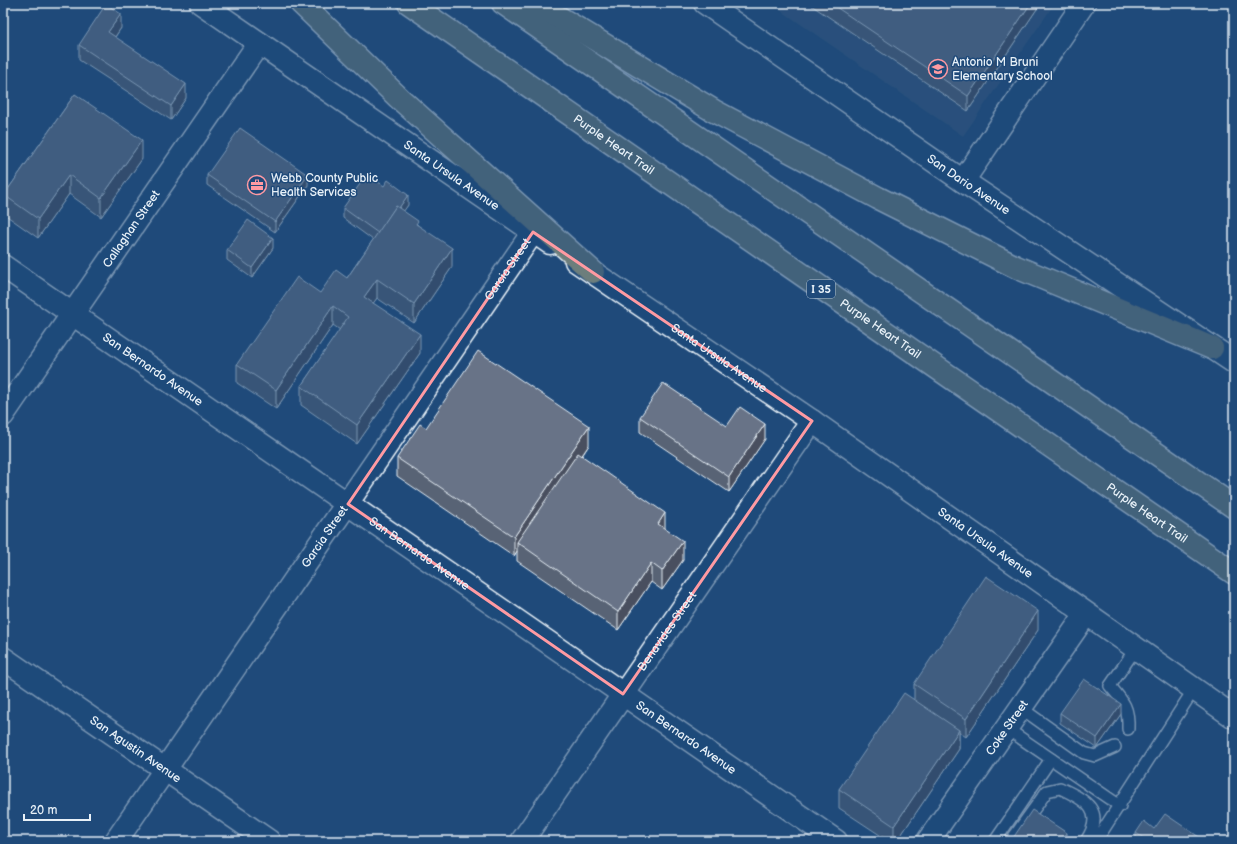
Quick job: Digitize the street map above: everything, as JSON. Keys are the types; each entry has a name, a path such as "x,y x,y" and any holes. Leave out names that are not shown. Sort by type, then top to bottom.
{"highway":[{"path":"300,3 399,98 593,272"},
{"name":"Purple Heart Trail","path":"409,3 1234,573"},
{"path":"503,3 1234,507"},
{"path":"535,3 714,111 878,198 1016,267 1212,348"}],"main road":[{"name":"Santa Ursula Avenue","path":"201,3 533,232 812,421 1234,717"},
{"name":"San Dario Avenue","path":"705,3 963,181 1234,362"},
{"path":"963,181 1084,3"},
{"name":"Callaghan Street","path":"3,415 259,43"},
{"name":"Garcia Street","path":"116,841 533,232"},
{"name":"San Bernardo Avenue","path":"3,266 836,841"},
{"name":"Benavides Street","path":"522,841 812,421"},
{"name":"Coke Street","path":"928,841 1086,614"},
{"name":"San Agustin Avenue","path":"3,658 269,841"}],"lane":[{"path":"1128,729 1128,714 1124,701 1110,686 1136,648"},
{"path":"1096,841 1120,806 1194,689"},
{"path":"1021,708 1084,753 1095,756 1116,747"},
{"path":"1006,728 1120,806"},
{"path":"995,841 1051,759"},
{"path":"1011,841 1047,791 1060,788 1077,796 1092,810 1095,823 1086,841"}],"highlighted area":[{"path":"533,232 812,421 623,694 348,504"}],"shaded area":[{"name":"Antonio M Bruni Elementary School","path":"770,3 1055,3 963,136"}],"building":[{"path":"830,3 1031,3 968,96"},
{"path":"106,4 121,14 108,32 186,84 171,106 79,45"},
{"path":"75,94 142,140 101,198 69,175 38,219 4,195"},
{"name":"Webb County Public Health Services","path":"240,128 308,175 275,222 207,175"},
{"path":"367,174 384,186 388,180 408,195 399,208 396,206 378,233 343,208"},
{"path":"396,206 418,221 416,224 452,248 414,304 377,279 364,297 420,334 357,425 301,386 348,317 333,306 276,390 237,364 297,277 320,293 336,270 347,278"},
{"path":"248,220 273,238 252,268 227,250"},
{"path":"478,351 589,426 514,537 397,458 420,424 426,428"},
{"path":"663,383 727,426 740,407 765,424 729,477 640,417"},
{"path":"578,453 665,513 658,524 683,541 662,571 651,563 618,612 517,542"},
{"path":"986,576 1038,611 966,719 914,684"},
{"path":"1084,679 1121,704 1097,738 1060,713"},
{"path":"904,693 959,730 894,826 839,789"},
{"path":"1032,810 1067,833 1061,841 1011,841"},
{"path":"1165,814 1205,841 1148,841 1136,833 1144,821 1154,829"}],"place":[{"name":"Antonio M Bruni Elementary School","path":"938,69"},
{"name":"Webb County Public Health Services","path":"257,185"}]}
